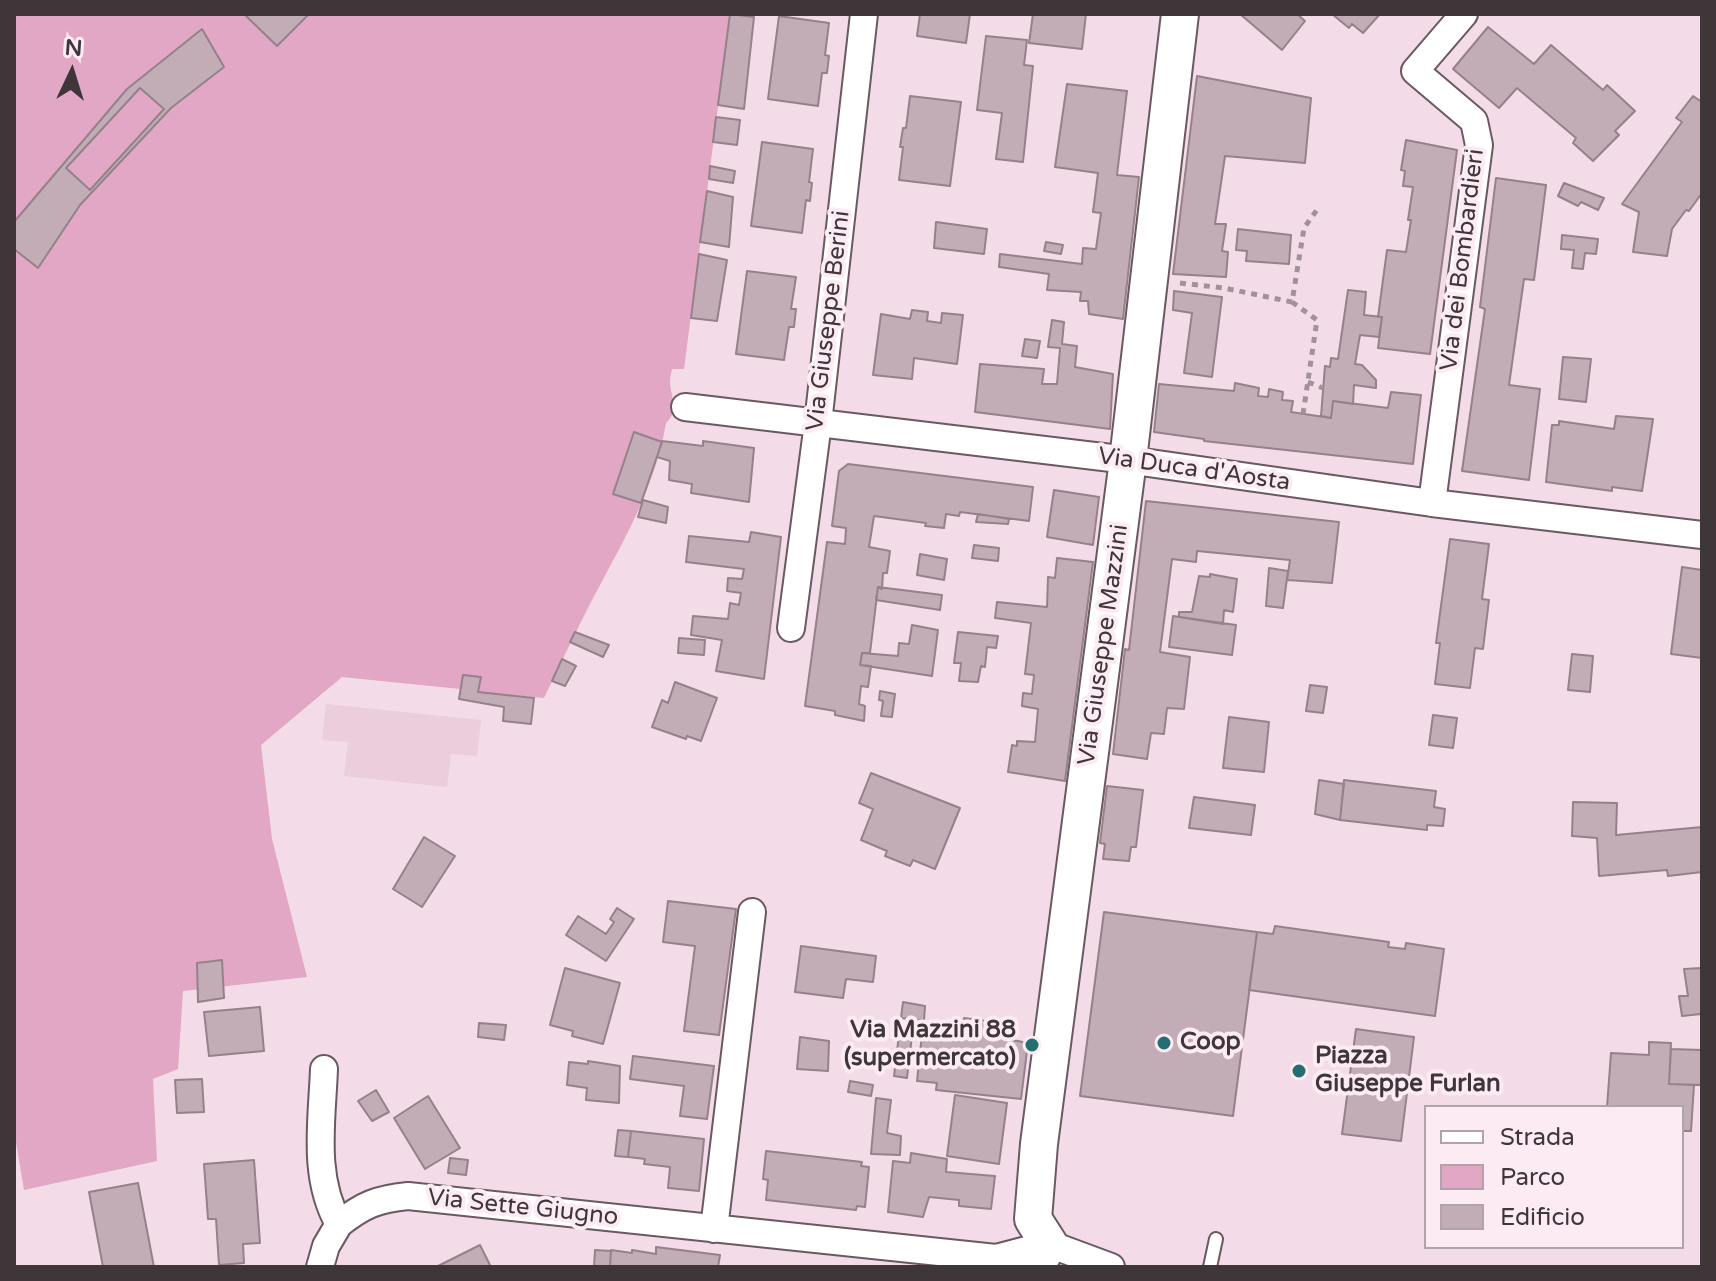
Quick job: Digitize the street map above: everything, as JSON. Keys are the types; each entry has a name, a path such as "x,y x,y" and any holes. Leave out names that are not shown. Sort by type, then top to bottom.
{"street":[{"name":"Via Giuseppe Berini","path":"791,628 818,423 864,14"},
{"name":"Via Giuseppe Mazzini","path":"1042,1255 1033,1219 1039,1144 1128,460 1180,14"},
{"name":"Via dei Bombardieri","path":"1432,503 1479,145 1474,121 1415,71 1464,14"},
{"name":"Via Duca d'Aosta","path":"685,407 1128,460 1432,503 1702,535"},
{"path":"714,1229 752,912"},
{"path":"320,1267 326,1246 339,1224 328,1204 321,1173 324,1069"},
{"name":"Via Sette Giugno","path":"339,1224 357,1210 381,1198 408,1196 996,1258 1042,1255"},
{"path":"1042,1255 1111,1267"}],"lane":[{"path":"1210,1267 1216,1239"}],"path":[{"path":"1292,302 1304,228 1319,207"},
{"path":"1149,279 1224,288 1292,302 1317,320 1303,414"},
{"path":"1308,382 1323,388"}],"shaded area":[{"path":"326,704 481,720 477,756 451,754 447,787 344,776 348,742 322,740"}],"green space":[{"path":"14,14 730,14 684,369 672,369 670,383 673,413 666,423 654,471 636,516 544,698 478,692 481,678 464,675 460,689 342,677 261,745 272,839 307,977 183,991 178,1069 153,1079 157,1161 24,1190 14,1130"}],"building":[{"path":"244,14 309,14 277,46"},
{"path":"730,14 754,17 744,109 718,105"},
{"path":"920,14 970,14 966,43 917,36"},
{"path":"1033,14 1086,14 1082,49 1029,43"},
{"path":"1240,14 1297,14 1305,21 1282,50"},
{"path":"1332,14 1380,14 1363,33 1352,24 1349,28"},
{"path":"779,16 829,23 825,55 829,56 827,73 822,73 818,106 768,99"},
{"path":"1488,27 1534,64 1551,45 1603,90 1607,85 1635,111 1615,131 1619,135 1593,161 1573,143 1576,138 1517,88 1499,108 1453,69"},
{"path":"202,29 224,67 171,108 80,205 38,268 14,249 14,222 127,89"},
{"path":"986,36 1027,40 1024,65 1033,66 1023,162 996,159 1002,113 977,110"},
{"path":"1197,76 1311,98 1305,163 1225,156 1215,224 1226,224 1222,251 1228,252 1226,277 1173,274"},
{"path":"1067,84 1127,91 1117,175 1139,177 1123,319 1089,314 1088,301 1080,301 1081,292 1047,290 1049,274 999,267 1000,254 1082,264 1083,248 1096,249 1101,213 1093,212 1098,173 1055,167"},
{"path":"140,88 164,109 90,190 66,168"},
{"path":"910,96 961,102 950,186 899,180 903,147 900,147"},
{"path":"1693,96 1702,102 1702,193 1672,229 1667,256 1633,252 1639,212 1622,204 1682,122 1676,118"},
{"path":"716,117 740,120 737,145 713,142"},
{"path":"1406,140 1457,150 1430,354 1378,348 1382,317 1378,317 1387,250 1406,252 1411,220 1408,220 1413,187 1403,186 1405,171 1401,170"},
{"path":"762,142 813,149 810,201 806,200 802,233 751,226"},
{"path":"710,166 735,171 733,183 709,179"},
{"path":"1496,178 1546,185 1534,280 1524,279 1509,385 1540,389 1529,480 1462,471 1485,309 1480,307"},
{"path":"1564,183 1604,198 1598,210 1581,202 1578,206 1558,196"},
{"path":"707,191 733,197 729,247 700,242"},
{"path":"936,222 987,229 984,254 934,248"},
{"path":"1238,229 1291,235 1289,264 1246,261 1247,251 1236,250"},
{"path":"1562,235 1598,239 1596,254 1585,253 1583,269 1572,268 1574,250 1561,249"},
{"path":"1046,242 1063,245 1061,254 1044,251"},
{"path":"699,254 727,260 717,321 691,318"},
{"path":"747,271 796,277 791,309 796,309 794,327 789,327 784,360 736,354"},
{"path":"1348,290 1366,292 1364,315 1382,317 1379,337 1360,335 1355,364 1362,365 1376,380 1376,388 1354,385 1353,404 1333,401 1331,418 1321,416 1325,366 1330,367 1331,358 1338,359"},
{"path":"1174,291 1222,297 1212,377 1184,373 1192,313 1173,310"},
{"path":"912,310 928,312 927,321 941,323 942,313 963,315 957,364 914,358 912,379 873,375 881,314 910,319"},
{"path":"1052,320 1064,322 1062,344 1077,346 1075,367 1113,374 1110,429 975,412 980,364 1044,369 1042,384 1057,384 1060,348 1048,347"},
{"path":"1025,339 1040,341 1037,358 1022,356"},
{"path":"1563,357 1591,359 1586,402 1559,399"},
{"path":"1235,383 1259,388 1258,396 1268,397 1269,389 1283,392 1282,400 1293,401 1291,412 1331,418 1333,401 1388,408 1391,392 1421,395 1413,464 1204,441 1154,432 1159,384 1234,391"},
{"path":"1616,416 1653,419 1642,491 1612,487 1612,491 1546,482 1552,425 1559,425 1559,421 1614,429"},
{"path":"634,432 662,442 641,503 613,494"},
{"path":"662,441 703,446 703,441 754,448 749,502 691,493 692,484 669,480 670,461 657,457"},
{"path":"848,464 1033,487 1029,521 960,512 959,516 946,514 944,528 874,516 869,547 890,551 882,589 878,587 870,653 862,653 860,665 871,666 868,687 861,686 859,704 865,706 864,721 835,715 835,711 805,706 827,542 845,544 846,528 832,526 839,471"},
{"path":"1054,490 1099,497 1093,545 1047,537"},
{"path":"643,500 668,507 666,523 638,517"},
{"path":"1146,501 1339,522 1332,583 1287,580 1290,560 1197,551 1196,562 1172,559 1160,652 1190,657 1184,709 1167,708 1164,734 1151,733 1147,759 1113,754 1125,649 1129,650"},
{"path":"978,514 1009,519 1008,524 976,522"},
{"path":"751,532 781,537 764,679 716,671 722,640 691,635 693,616 728,619 730,603 739,605 741,593 727,591 728,578 742,579 744,569 686,562 689,536 749,542"},
{"path":"1450,539 1489,544 1482,599 1489,600 1483,649 1475,648 1470,688 1435,684 1440,643 1436,643"},
{"path":"974,545 999,548 998,561 972,558"},
{"path":"920,554 947,559 944,580 917,575"},
{"path":"1057,558 1093,562 1065,781 1008,772 1012,745 1017,746 1017,741 1035,742 1038,709 1022,706 1023,693 1032,694 1034,675 1025,674 1031,623 995,618 997,602 1047,607 1048,577 1055,578"},
{"path":"1682,567 1702,570 1702,658 1671,654"},
{"path":"1269,568 1288,571 1283,608 1266,606"},
{"path":"1210,574 1237,579 1233,612 1224,610 1223,624 1179,617 1179,612 1192,612 1199,576 1210,577"},
{"path":"878,587 942,595 940,610 876,600"},
{"path":"1173,616 1236,625 1232,655 1169,647"},
{"path":"912,625 938,630 932,676 860,665 862,653 898,656 899,643 909,644"},
{"path":"575,632 609,645 603,657 570,642"},
{"path":"958,632 998,636 996,648 987,647 985,667 981,666 978,682 959,681 961,663 954,663"},
{"path":"679,638 705,640 704,655 678,653"},
{"path":"1572,654 1593,656 1590,692 1568,690"},
{"path":"562,659 576,666 565,686 552,681"},
{"path":"463,675 481,677 478,692 534,698 531,724 503,721 504,707 459,699"},
{"path":"675,682 717,698 701,741 652,727 662,700 668,703"},
{"path":"1310,685 1327,687 1323,713 1306,711"},
{"path":"880,691 895,694 892,717 881,716 883,701 879,700"},
{"path":"1433,715 1457,718 1453,748 1429,745"},
{"path":"1229,717 1269,722 1264,772 1223,768"},
{"path":"871,773 960,808 935,869 913,860 910,866 885,856 887,851 861,840 873,809 859,803"},
{"path":"1319,780 1344,784 1340,820 1315,814"},
{"path":"1344,780 1436,791 1434,807 1445,809 1443,826 1427,825 1427,830 1340,820"},
{"path":"1107,786 1143,790 1136,847 1131,847 1129,861 1103,859 1105,844 1100,843"},
{"path":"1194,797 1255,805 1251,835 1189,828"},
{"path":"1573,802 1617,803 1616,835 1702,827 1702,872 1668,876 1667,870 1599,876 1597,838 1572,836"},
{"path":"424,837 455,856 422,907 393,889"},
{"path":"668,901 736,909 719,1035 684,1031 695,946 663,942"},
{"path":"617,908 634,919 606,961 566,935 578,916 606,934 614,922 610,919"},
{"name":"Coop","path":"1104,912 1257,932 1233,1116 1080,1096"},
{"path":"1275,926 1389,942 1388,947 1405,949 1406,943 1444,949 1435,1016 1249,990 1257,932 1273,934"},
{"path":"801,946 876,956 873,982 846,979 843,998 795,992"},
{"path":"222,960 224,998 198,1002 197,963"},
{"path":"565,968 620,983 603,1044 572,1036 573,1031 550,1025"},
{"path":"1702,968 1702,1022 1701,1014 1682,1016 1679,996 1688,996 1684,969"},
{"path":"903,1002 925,1006 924,1021 901,1018"},
{"path":"260,1007 264,1051 209,1056 204,1012"},
{"path":"964,1018 993,1022 992,1036 1028,1043 1021,1099 936,1090 937,1083 917,1081 922,1034 943,1036 943,1031 962,1033"},
{"path":"479,1023 506,1025 504,1040 478,1037"},
{"path":"1356,1029 1414,1037 1401,1141 1342,1134"},
{"path":"899,1034 912,1036 907,1078 894,1076"},
{"path":"800,1037 829,1041 828,1071 797,1069"},
{"path":"1649,1042 1671,1043 1669,1084 1694,1085 1691,1131 1684,1131 1684,1105 1607,1105 1611,1053 1649,1055"},
{"path":"1671,1049 1702,1050 1702,1085 1669,1084"},
{"path":"633,1056 714,1066 707,1119 680,1116 684,1086 630,1079"},
{"path":"588,1061 620,1066 619,1103 586,1100 587,1088 567,1085 569,1062 588,1064"},
{"path":"202,1079 204,1112 177,1113 175,1080"},
{"path":"850,1081 873,1085 871,1096 848,1092"},
{"path":"376,1090 389,1112 372,1121 358,1101"},
{"path":"955,1095 1007,1103 999,1164 947,1156"},
{"path":"428,1096 460,1148 425,1169 394,1118"},
{"path":"876,1098 891,1100 887,1133 901,1136 900,1155 871,1154"},
{"path":"618,1130 631,1131 628,1157 615,1156"},
{"path":"631,1131 704,1139 699,1191 668,1188 670,1167 644,1164 645,1159 628,1157"},
{"path":"766,1151 862,1162 861,1166 869,1167 865,1207 857,1206 856,1210 766,1200 768,1180 763,1179"},
{"path":"911,1153 947,1159 946,1172 995,1176 991,1209 959,1206 959,1200 929,1197 923,1217 888,1212 893,1161 910,1163"},
{"path":"450,1158 468,1160 466,1175 448,1173"},
{"path":"254,1160 260,1243 243,1244 244,1263 219,1265 216,1219 208,1219 204,1164"},
{"path":"138,1183 154,1267 103,1267 89,1192"},
{"path":"480,1245 491,1267 436,1267"},
{"path":"656,1247 720,1255 718,1267 610,1267 611,1250 656,1254"},
{"path":"595,1250 611,1251 610,1267 594,1267"}],"place":[{"name":"Coop","path":"1164,1043"},
{"name":"Via Mazzini 88 (supermercato)","path":"1032,1045"},
{"name":"Piazza Giuseppe Furlan","path":"1299,1071"}]}
